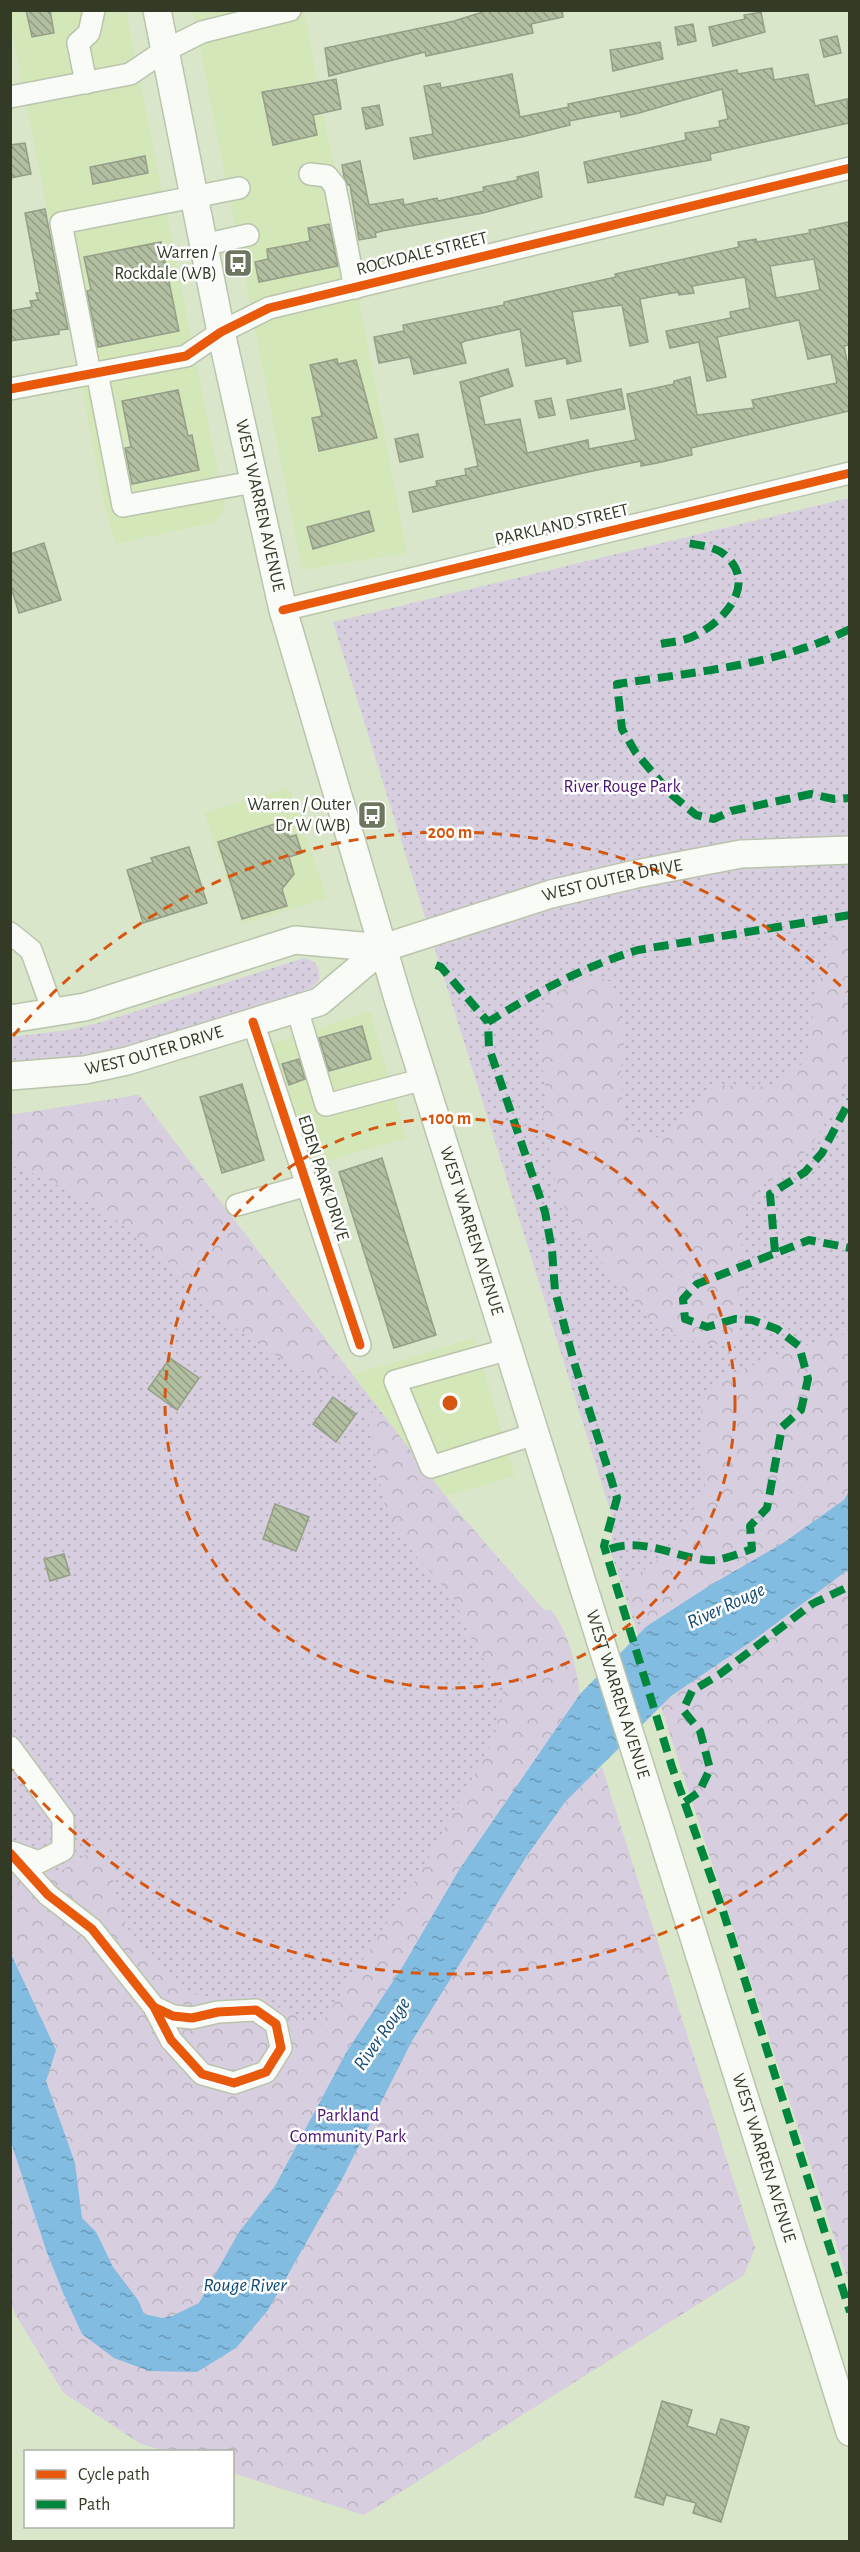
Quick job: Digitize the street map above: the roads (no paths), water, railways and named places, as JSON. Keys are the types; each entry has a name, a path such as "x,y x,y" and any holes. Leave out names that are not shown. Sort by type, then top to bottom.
{"main road":[{"name":"WEST WARREN AVENUE","path":"157,10 221,332 283,610 383,948 849,2432"},
{"name":"WEST OUTER DRIVE","path":"10,1076 86,1070 127,1061 319,1002 383,948 551,894 636,874 741,854 849,850"},
{"name":"WEST OUTER DRIVE","path":"10,1019 54,1014 85,1007 295,940 383,948"},
{"path":"320,942 332,991"}],"street":[{"path":"86,83 78,43 89,33 94,10"},
{"path":"10,97 130,74 164,51 202,32 290,10"},
{"name":"ROCKDALE STREET","path":"10,389 186,356 221,332 269,308 849,168"},
{"path":"309,174 327,176 334,186 355,288"},
{"path":"239,188 61,223 123,506 253,482"},
{"path":"204,244 248,235"},
{"name":"PARKLAND STREET","path":"283,610 849,473"},
{"path":"12,936 32,950 54,1014"},
{"path":"297,1009 326,1105 424,1079"},
{"name":"EDEN PARK DRIVE","path":"253,1022 360,1345"},
{"path":"237,1205 308,1185"},
{"path":"509,1349 395,1381 431,1467 535,1434"},
{"path":"10,1747 63,1820 63,1850 39,1862 10,1853"},
{"path":"10,1853 48,1895 92,1929 154,2007 171,2040 202,2074 234,2083 266,2072 281,2048 276,2024 256,2010 218,2012 192,2018 173,2016 154,2007"}],"water":[{"name":"Rouge River","path":"849,1491 849,1569 755,1639 671,1696 565,1802 526,1857 412,2041 341,2181 268,2310 236,2348 197,2372 149,2371 114,2358 82,2334 46,2250 11,2142 10,1952 56,2050 46,2081 75,2163 82,2218 96,2232 113,2267 138,2300 144,2314 162,2318 172,2316 199,2303 239,2232 275,2186 347,2051 403,1966 459,1870 580,1694 647,1626 709,1586 783,1543 844,1500"}],"place":[{"name":"Warren / Rockdale (WB)","path":"238,263"},
{"name":"Warren / Outer Dr W (WB)","path":"372,815"}],"park label":[{"name":"River Rouge Park","path":"622,787"},
{"name":"Parkland Community Park","path":"348,2126"}],"water label":[{"name":"River Rouge","path":"726,1606"},
{"name":"River Rouge","path":"382,2034"}]}
